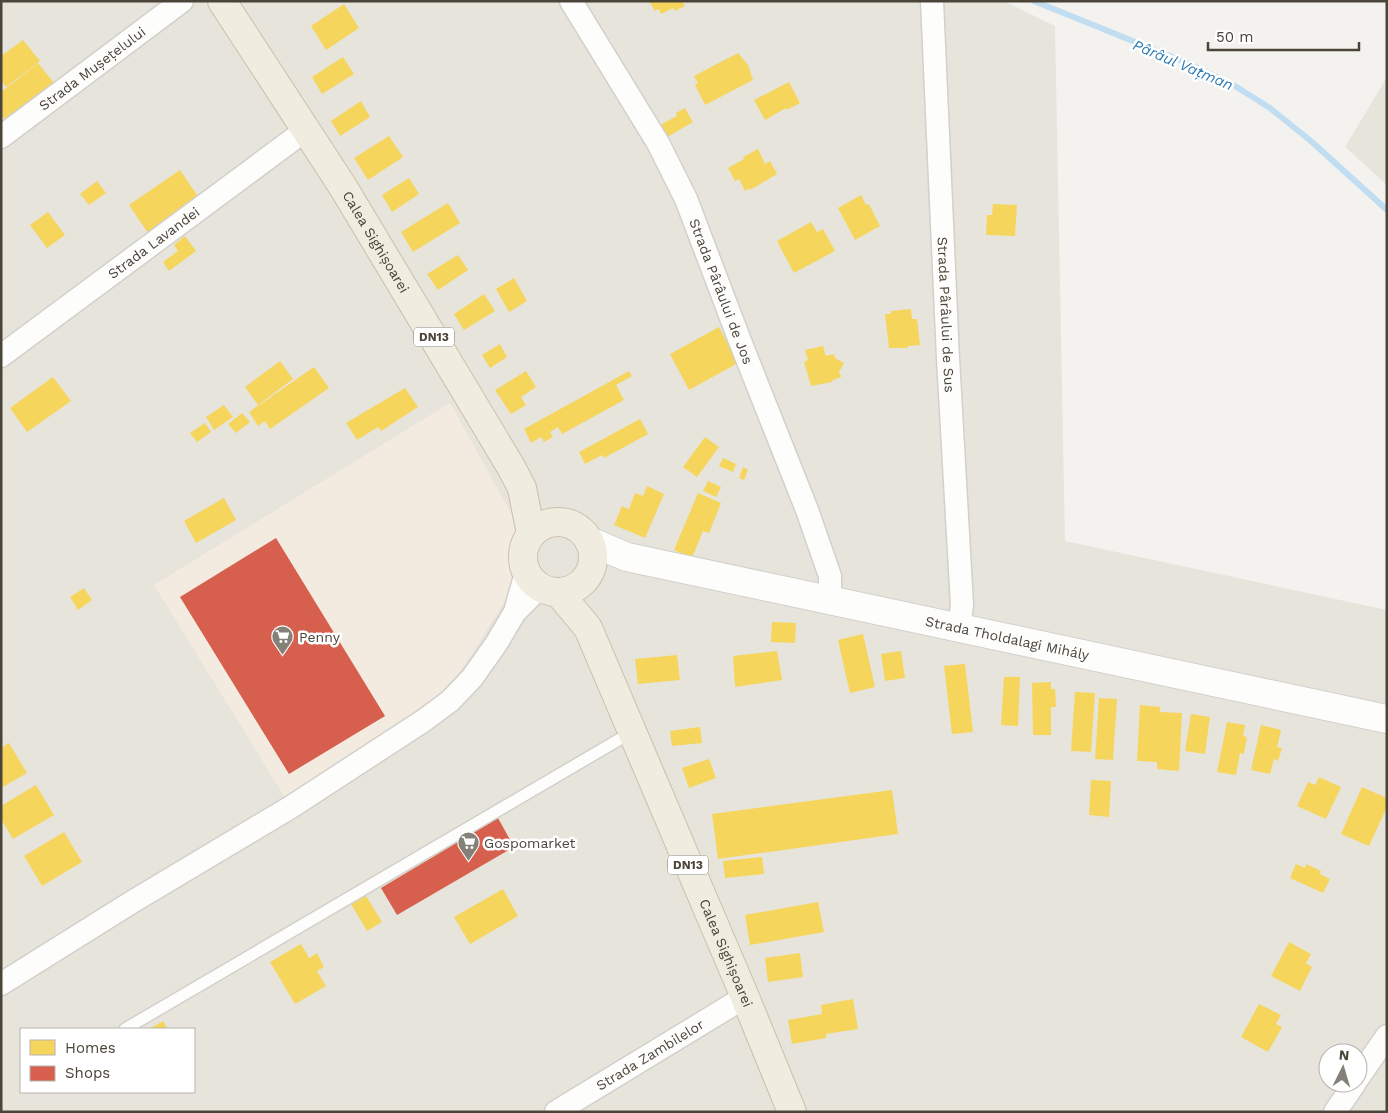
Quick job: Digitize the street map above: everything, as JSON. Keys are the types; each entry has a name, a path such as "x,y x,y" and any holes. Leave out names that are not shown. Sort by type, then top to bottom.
{"highway":[{"name":"Calea Sighișoarei","path":"222,1 307,130 427,325 522,488 556,522"},
{"name":"Calea Sighișoarei","path":"522,488 531,534"},
{"path":"556,522 542,525 531,534 523,552 523,563 541,584 572,589 588,562"},
{"name":"DN13","path":"556,522 570,524 581,531 588,562"},
{"name":"Calea Sighișoarei","path":"588,562 588,628 792,1112"},
{"name":"Calea Sighișoarei","path":"541,584 588,628"}],"street":[{"name":"Strada Mușețelului","path":"1,137 182,1"},
{"name":"Strada Pârâului de Jos","path":"571,1 658,143 686,198 810,518 830,576 830,599"},
{"name":"Strada Pârâului de Sus","path":"932,1 948,358 962,605 959,628"},
{"name":"Strada Lavandei","path":"1,356 307,130"},
{"name":"Strada Tholdalagi Mihály","path":"588,562 627,557 1387,719"},
{"path":"1,984 132,902 291,808 423,721 450,701 472,678 496,644 515,612 541,584"},
{"name":"Strada Zambilelor","path":"556,1112 745,997"},
{"path":"1368,1064 1387,1036"},
{"path":"1335,1112 1348,1093"}],"lane":[{"path":"127,1028 632,732"}],"shaded area":[{"path":"1,1 1004,1 1055,26 1065,541 1387,610 1387,1112 1,1112"},
{"path":"1387,77 1387,185 1345,147"},
{"path":"450,403 518,526 512,553 514,586 474,651 446,691 392,731 286,799 154,585"}],"building: Homes":[{"path":"649,1 682,1 685,6 675,11 673,8 661,14 659,9 655,11"},
{"path":"344,4 359,28 326,50 311,26"},
{"path":"23,40 40,61 6,87 1,81 1,56"},
{"path":"738,53 748,65 753,80 705,105 695,85 698,83 694,76"},
{"path":"343,57 354,74 322,94 312,77"},
{"path":"38,63 58,88 9,125 1,115 1,92"},
{"path":"789,82 800,103 787,110 786,108 765,120 754,100"},
{"path":"361,101 370,117 340,136 331,121"},
{"path":"685,108 693,122 667,137 660,125 677,116 676,113"},
{"path":"389,136 403,157 368,180 354,158"},
{"path":"758,149 765,164 770,161 777,174 745,191 739,179 735,181 728,168"},
{"path":"180,170 199,198 148,233 129,205"},
{"path":"409,178 419,194 392,212 382,195"},
{"path":"97,181 106,193 89,205 80,194"},
{"path":"861,195 866,205 869,204 880,226 855,240 838,208"},
{"path":"448,203 460,223 413,252 401,232"},
{"path":"993,204 1017,205 1015,236 986,235 987,215 992,215"},
{"path":"48,212 65,235 47,248 30,225"},
{"path":"811,222 817,232 823,229 835,251 794,273 777,241"},
{"path":"185,236 196,251 169,271 163,262 178,251 174,245"},
{"path":"458,255 468,270 438,290 427,274"},
{"path":"514,278 527,301 509,312 496,289"},
{"path":"484,294 495,311 464,330 454,314"},
{"path":"911,309 912,319 917,319 920,345 908,346 908,348 889,348 885,314 891,314 891,311"},
{"path":"719,327 738,363 689,390 670,354"},
{"path":"500,344 507,357 490,368 482,355"},
{"path":"823,346 826,356 834,354 835,358 844,363 839,372 841,377 832,382 811,386 804,362 808,360 805,350"},
{"path":"280,361 293,379 258,405 245,387"},
{"path":"314,367 329,388 270,429 265,421 258,426 249,412"},
{"path":"526,371 536,387 521,397 526,405 511,414 495,390"},
{"path":"629,371 632,376 616,385 624,400 562,434 558,427 550,432 553,437 544,442 541,437 531,443 524,429"},
{"path":"53,377 71,401 27,432 10,408"},
{"path":"405,388 418,407 381,431 378,427 357,440 346,423"},
{"path":"224,405 233,417 214,430 206,417"},
{"path":"242,413 250,422 236,433 228,424"},
{"path":"640,419 648,434 604,458 602,455 585,464 579,452"},
{"path":"205,423 211,432 197,442 190,433"},
{"path":"705,437 719,447 697,477 683,467"},
{"path":"723,458 736,464 733,472 719,466"},
{"path":"743,467 748,470 744,480 739,478"},
{"path":"708,481 721,487 716,497 703,491"},
{"path":"647,486 664,494 645,538 614,525 622,506 629,509 635,493 643,496"},
{"path":"698,493 721,503 709,533 703,531 692,558 674,550"},
{"path":"224,498 236,520 196,543 184,521"},
{"path":"84,588 92,600 78,610 70,597"},
{"path":"772,622 796,623 795,643 771,642"},
{"path":"863,634 875,687 850,693 838,640"},
{"path":"777,651 782,680 735,687 733,656"},
{"path":"901,651 905,678 885,681 881,654"},
{"path":"677,655 680,680 638,684 635,659"},
{"path":"965,664 973,732 952,734 944,666"},
{"path":"1004,677 1020,677 1018,726 1001,725"},
{"path":"1051,682 1051,689 1055,689 1056,707 1051,707 1051,735 1033,735 1032,683"},
{"path":"1075,692 1095,693 1091,752 1071,751"},
{"path":"1099,698 1117,699 1113,760 1095,759"},
{"path":"1140,705 1160,707 1160,712 1182,713 1179,771 1157,769 1157,762 1137,761"},
{"path":"1191,714 1210,717 1205,754 1185,751"},
{"path":"1227,722 1245,725 1243,736 1247,737 1244,754 1240,753 1236,775 1217,772"},
{"path":"1261,725 1281,730 1277,747 1282,748 1278,761 1274,759 1270,774 1251,770"},
{"path":"700,727 702,743 672,746 670,731"},
{"path":"9,743 27,773 1,788 1,748"},
{"path":"709,759 716,778 689,788 682,768"},
{"path":"1319,777 1341,787 1326,819 1297,806 1308,782 1315,785"},
{"path":"1091,780 1111,781 1109,817 1089,815"},
{"path":"36,785 54,815 13,839 1,819 1,806"},
{"path":"1362,787 1387,798 1387,807 1369,846 1341,834"},
{"path":"892,790 898,834 718,859 712,814"},
{"path":"64,832 82,862 42,886 24,856"},
{"path":"762,857 764,874 725,878 723,861"},
{"path":"1296,864 1305,868 1306,864 1321,871 1320,874 1330,879 1323,893 1290,878"},
{"path":"503,889 518,916 470,944 454,917"},
{"path":"366,896 382,922 367,931 351,904"},
{"path":"818,902 824,932 750,945 745,915"},
{"path":"1289,942 1311,954 1306,963 1312,967 1300,991 1271,976"},
{"path":"301,944 309,958 317,953 324,967 317,971 326,986 295,1004 270,962"},
{"path":"800,953 803,977 768,982 765,958"},
{"path":"853,999 858,1029 826,1034 826,1038 792,1044 788,1020 822,1014 821,1005"},
{"path":"1259,1004 1281,1015 1276,1024 1282,1027 1268,1052 1241,1037"},
{"path":"163,1021 167,1028 151,1028"}],"building: Shops":[{"name":"Penny","path":"276,538 385,716 289,774 180,597"},
{"path":"498,818 514,847 397,915 381,888"}],"waterway":[{"name":"Pârâul Vațman","path":"1034,1 1187,63 1235,86 1270,108 1312,142 1387,210"}],"place":[{"name":"Penny","path":"283,656"},
{"name":"Gospomarket","path":"468,862"}]}
